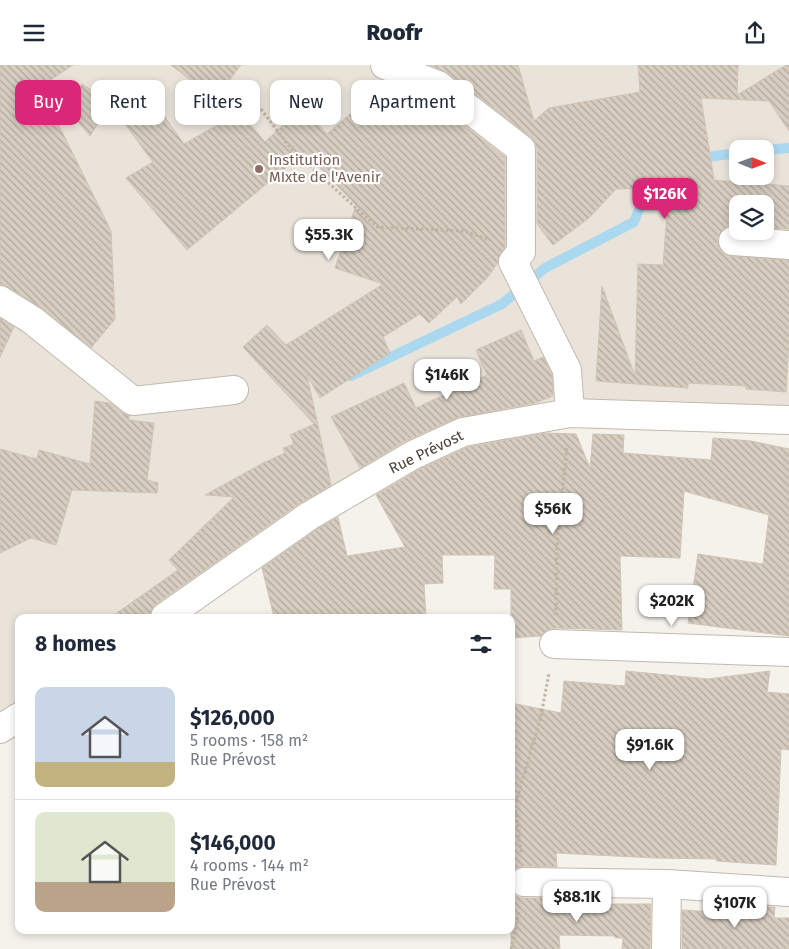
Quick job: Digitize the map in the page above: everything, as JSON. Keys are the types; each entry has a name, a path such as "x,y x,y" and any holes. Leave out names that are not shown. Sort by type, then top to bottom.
{"street":[{"path":"385,65 438,85 521,149 517,257 540,315 568,370 570,413"},
{"path":"733,241 789,245"},
{"path":"0,300 32,319 133,401 234,391"},
{"name":"Rue Prévost","path":"169,614 309,516 413,455 463,432 570,413 789,420"},
{"path":"554,644 789,652"},
{"path":"0,729 15,720"},
{"path":"524,882 667,884 789,892"},
{"path":"666,949 667,884"}],"path":[{"path":"260,108 291,149 377,227 464,231 517,257"},
{"path":"515,928 524,882 515,806 541,716 556,634 558,545 570,413"},
{"path":"511,949 514,934"}],"shaded area":[{"path":"0,65 789,65 789,407 464,426 162,614 15,614 15,715 0,725"}],"building":[{"path":"0,65 73,65 50,80 15,80 15,125 59,125 111,231 115,319 91,348 40,307 0,284"},
{"path":"171,65 241,65 230,80 190,80"},
{"path":"430,65 518,65 534,121 549,108 640,92 638,65 738,65 737,95 789,65 789,131 769,101 701,98 714,180 729,181 729,185 789,186 789,229 774,228 774,195 729,195 729,227 726,227 720,233 717,240 719,248 725,254 731,256 789,260 789,339 786,392 746,389 746,386 688,383 688,388 596,381 602,286 635,376 638,264 663,265 669,187 616,189 589,218 553,245 537,224 537,149 535,142 474,93 474,80 457,80 448,73"},
{"path":"82,84 91,90 91,125 97,125 90,136 81,125"},
{"path":"351,113 351,125 464,125 505,157 505,247 488,277 461,304 457,297 429,323 420,314 383,337 390,353 320,398 307,375 331,485 300,503 156,604 150,614 115,614 178,570 169,560 234,497 205,495 285,453 283,448 294,444 290,435 314,424 243,347 267,325 286,345 383,284 335,268 356,205 305,152 187,250 126,178 153,162 126,125 165,125 165,117 184,144 217,125 251,125 265,142 283,125 319,125 327,134 337,125 341,125 341,122"},
{"path":"0,318 14,327 0,357"},
{"path":"521,330 534,361 543,357 552,374 553,396 535,403 456,418 405,441 360,468 331,417 404,383 416,408 487,375 476,350"},
{"path":"95,401 110,403 123,413 129,415 129,420 154,423 147,480 158,483 157,493 72,490 56,545 31,538 0,553 0,449 37,459 39,450 90,464"},
{"path":"546,433 576,434 590,468 593,434 624,435 623,453 711,460 713,438 751,441 789,449 789,636 688,623 698,554 763,564 769,515 684,491 680,558 620,556 622,630 555,628 547,630 541,636 515,638 515,614 511,614 511,589 494,589 495,555 442,555 443,583 424,584 426,614 273,614 262,568 317,529 338,517 347,556 405,547 376,495 420,469 468,447"},
{"path":"626,671 708,679 770,671 767,692 789,694 789,750 781,749 776,865 716,861 717,859 556,853 557,867 524,866 515,870 515,704 561,713 564,681 625,686"},
{"path":"515,895 523,898 558,898 558,904 651,904 650,949 622,949 623,938 615,938 615,936 559,935 560,949 511,949 511,934 515,934"},
{"path":"715,906 775,907 774,918 789,918 789,949 682,949 682,910 715,912"}],"waterway":[{"path":"774,149 789,148"},
{"path":"699,158 729,154"},
{"path":"351,376 502,304 545,268 634,222 652,176"}],"place":[{"name":"Institution MIxte de l'Avenir","path":"259,169"}]}
